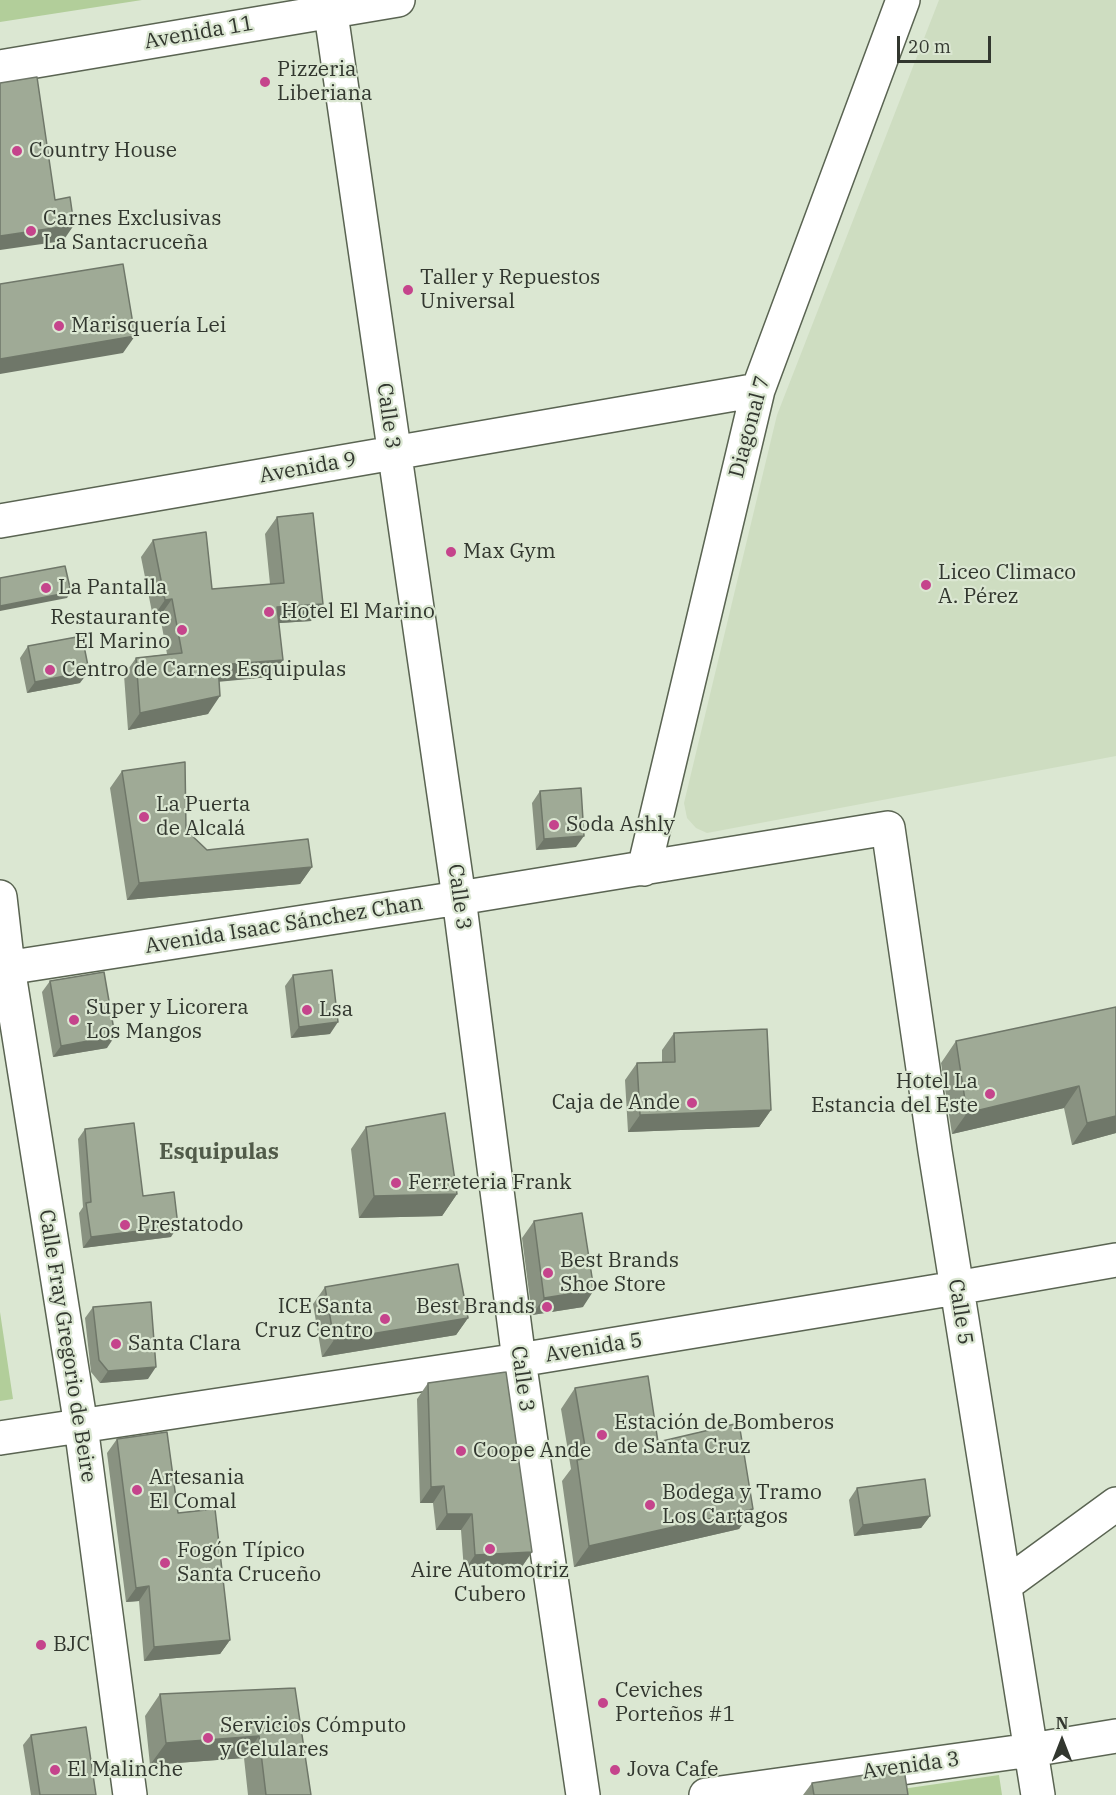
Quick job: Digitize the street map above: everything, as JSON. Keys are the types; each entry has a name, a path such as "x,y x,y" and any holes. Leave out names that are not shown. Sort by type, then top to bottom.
{"street":[{"name":"Avenida 11","path":"0,67 329,6 398,0"},
{"name":"Diagonal 7","path":"644,869 758,390 903,0"},
{"name":"Calle 3","path":"329,6 459,898 519,1360 583,1795"},
{"name":"Avenida 9","path":"0,521 758,390"},
{"name":"Avenida Isaac Sánchez Chan","path":"4,968 644,869 888,828"},
{"name":"Calle 5","path":"888,828 956,1288 1038,1795"},
{"name":"Calle Fray Gregorio de Beire","path":"0,897 4,968 81,1426 130,1795"},
{"name":"Avenida 5","path":"0,1438 519,1360 1116,1260"},
{"path":"1005,1585 1116,1504"},
{"name":"Avenida 3","path":"706,1795 1116,1736"}],"shaded area":[{"name":"Liceo Climaco A. Pérez","path":"939,0 1116,0 1116,756 707,833 696,828 687,818 684,803 777,415"}],"green space":[{"path":"0,0 142,0 0,22"},
{"path":"0,1312 13,1399 0,1401"},
{"path":"999,1775 1002,1795 889,1795 888,1791"}],"building":[{"path":"37,77 55,200 70,197 74,225 0,236 0,83"},
{"name":"Marisquería Lei","path":"123,264 135,336 0,359 0,284"},
{"path":"313,513 323,604 277,607 283,660 218,665 220,696 140,713 136,658 182,653 172,599 165,600 153,540 206,532 212,589 284,583 277,517"},
{"path":"65,566 71,592 0,606 0,578"},
{"path":"82,636 89,671 35,682 28,646"},
{"path":"185,762 186,830 207,850 308,839 312,867 139,883 122,771"},
{"path":"581,788 584,836 544,839 540,791"},
{"name":"Lsa","path":"332,970 338,1022 299,1027 293,975"},
{"name":"Super y Licorera Los Mangos","path":"104,972 115,1036 61,1046 50,981"},
{"path":"1116,1007 1116,1116 1087,1123 1079,1086 967,1113 956,1041"},
{"name":"Caja de Ande","path":"767,1029 771,1110 640,1115 637,1063 675,1062 674,1033"},
{"path":"445,1113 457,1194 374,1196 366,1127"},
{"path":"134,1123 143,1196 174,1192 178,1226 91,1237 86,1203 91,1202 85,1129"},
{"path":"582,1213 594,1290 544,1298 534,1221"},
{"name":"ICE Santa Cruz Centro","path":"458,1264 468,1318 334,1340 325,1287"},
{"name":"Santa Clara","path":"151,1302 156,1367 108,1371 99,1360 93,1307"},
{"name":"Coope Ande","path":"506,1372 532,1552 475,1555 472,1514 447,1514 444,1486 431,1487 428,1383"},
{"path":"648,1376 658,1442 739,1423 753,1509 589,1546 577,1460 587,1458 575,1388"},
{"path":"167,1432 178,1513 215,1509 230,1640 154,1647 149,1586 136,1588 117,1439"},
{"path":"925,1479 930,1516 863,1525 857,1488"},
{"path":"295,1688 311,1795 266,1795 259,1736 166,1743 160,1694"},
{"name":"El Malinche","path":"86,1727 96,1795 40,1795 31,1735"},
{"path":"904,1769 908,1795 814,1795 812,1783"}],"place":[{"name":"Pizzeria Liberiana","path":"265,82"},
{"name":"Country House","path":"17,151"},
{"name":"Carnes Exclusivas La Santacruceña","path":"31,231"},
{"name":"Taller y Repuestos Universal","path":"408,290"},
{"name":"Marisquería Lei","path":"59,326"},
{"name":"Max Gym","path":"451,552"},
{"name":"Liceo Climaco A. Pérez","path":"926,585"},
{"name":"La Pantalla","path":"46,588"},
{"name":"Hotel El Marino","path":"269,612"},
{"name":"Restaurante El Marino","path":"182,630"},
{"name":"Centro de Carnes Esquipulas","path":"50,670"},
{"name":"La Puerta de Alcalá","path":"144,817"},
{"name":"Soda Ashly","path":"554,825"},
{"name":"Lsa","path":"307,1010"},
{"name":"Super y Licorera Los Mangos","path":"74,1020"},
{"name":"Hotel La Estancia del Este","path":"990,1094"},
{"name":"Caja de Ande","path":"692,1103"},
{"name":"Ferreteria Frank","path":"396,1183"},
{"name":"Prestatodo","path":"125,1225"},
{"name":"Best Brands Shoe Store","path":"548,1273"},
{"name":"Best Brands","path":"547,1307"},
{"name":"ICE Santa Cruz Centro","path":"385,1319"},
{"name":"Santa Clara","path":"116,1344"},
{"name":"Estación de Bomberos de Santa Cruz","path":"602,1435"},
{"name":"Coope Ande","path":"461,1451"},
{"name":"Artesania El Comal","path":"137,1490"},
{"name":"Bodega y Tramo Los Cartagos","path":"650,1505"},
{"name":"Aire Automotriz Cubero","path":"490,1549"},
{"name":"Fogón Típico Santa Cruceño","path":"165,1563"},
{"name":"BJC","path":"41,1645"},
{"name":"Ceviches Porteños #1","path":"603,1703"},
{"name":"Servicios Cómputo y Celulares","path":"208,1738"},
{"name":"El Malinche","path":"55,1770"},
{"name":"Jova Cafe","path":"615,1770"}],"district":[{"name":"Esquipulas","path":"219,1153"}]}
